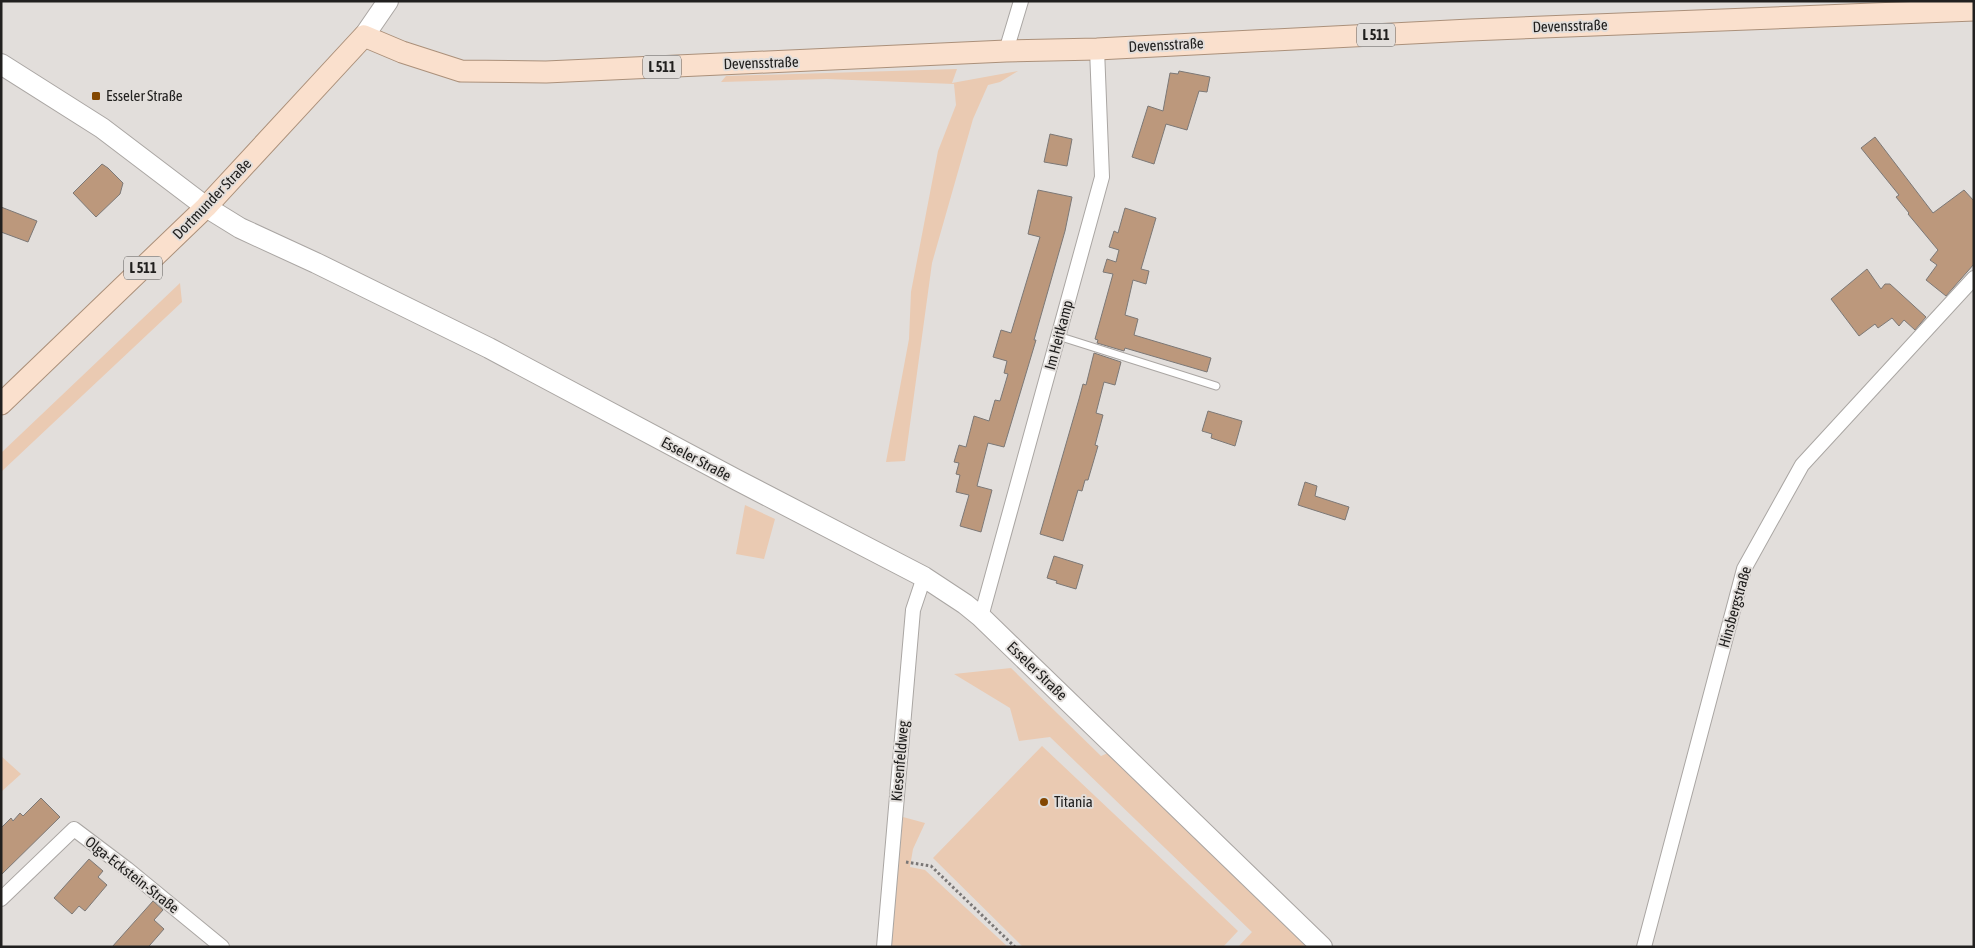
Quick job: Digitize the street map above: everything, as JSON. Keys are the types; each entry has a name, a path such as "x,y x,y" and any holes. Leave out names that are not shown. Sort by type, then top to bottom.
{"main road":[{"name":"Dortmunder Straße","path":"1,404 206,207 364,36 388,1"},
{"name":"Devensstraße","path":"364,36 411,55 461,70 546,72 1006,51 1097,49 1470,30 1974,10"},
{"name":"Esseler Straße","path":"1,64 102,128 206,207 240,228 316,263 488,348 924,577 965,604 982,617 1322,947"}],"street":[{"path":"1006,51 1021,1"},
{"name":"Im Heitkamp","path":"982,617 1102,177 1097,49"},
{"name":"Hinsbergstraße","path":"1644,947 1744,569 1802,465 1974,278"},
{"name":"Kiesenfeldweg","path":"884,947 913,610 924,577"},
{"name":"Olga-Eckstein-Straße","path":"1,899 74,829 222,947"}],"lane":[{"path":"1058,336 1216,386"}],"path":[{"path":"891,859 931,866 1015,947"}],"shaded area":[{"path":"957,69 952,83 1018,71 1000,82 988,85 973,119 932,263 905,461 886,462 909,339 911,292 938,151 956,105 954,84 827,79 721,82 726,76"},
{"path":"180,283 182,302 1,472 1,453"},
{"path":"745,505 775,519 764,559 736,554"},
{"path":"1011,668 1101,756 1108,753 1309,947 1238,947 1252,932 1050,737 1019,741 1010,708 954,674"},
{"name":"Titania","path":"1042,746 1238,931 1223,947 1023,947 933,858"},
{"path":"1,756 21,774 1,792"},
{"path":"903,817 925,823 913,849 910,867 925,870 1008,947 890,947"}],"building":[{"path":"1179,71 1210,77 1207,92 1199,91 1187,130 1166,124 1154,164 1132,157 1148,106 1163,111 1170,73 1178,74"},
{"path":"1050,134 1072,139 1067,166 1044,162"},
{"path":"1875,137 1933,213 1964,190 1974,201 1974,264 1946,296 1926,280 1937,265 1930,260 1938,250 1908,214 1896,197 1899,195 1861,148"},
{"path":"102,164 123,183 120,194 96,217 73,193"},
{"path":"1038,190 1072,197 1065,231 1034,340 1036,340 1004,447 988,443 977,486 992,490 981,532 960,526 969,495 956,492 960,475 956,474 959,463 954,462 959,445 966,447 974,416 989,421 995,400 1000,401 1008,374 1004,373 1007,361 993,357 1001,330 1011,333 1040,237 1028,234"},
{"path":"1,207 37,221 28,242 1,232"},
{"path":"1125,208 1156,218 1141,269 1149,271 1146,284 1133,280 1125,315 1138,319 1134,335 1211,358 1207,372 1125,348 1124,351 1097,343 1098,340 1095,339 1113,274 1103,272 1107,259 1116,262 1119,250 1109,247 1114,231 1118,233"},
{"path":"1867,269 1881,289 1885,284 1890,284 1926,317 1915,330 1904,320 1899,326 1892,318 1878,328 1875,324 1859,336 1831,299"},
{"path":"1094,353 1121,362 1115,385 1104,382 1096,413 1103,415 1095,445 1098,446 1088,480 1085,480 1082,491 1078,490 1063,541 1040,534 1083,384 1086,385"},
{"path":"1208,411 1242,421 1235,446 1211,438 1212,434 1202,431"},
{"path":"1305,482 1317,486 1315,496 1349,507 1345,520 1298,505"},
{"path":"1054,556 1083,565 1076,589 1047,578"},
{"path":"41,798 60,817 1,875 1,828 11,818 13,821 20,813 23,816"},
{"path":"89,859 103,871 98,877 107,885 85,911 79,906 72,914 54,898"},
{"path":"153,901 163,910 154,920 164,929 150,945 148,947 112,947"}],"place":[{"name":"Esseler Straße","path":"96,96"},
{"name":"Titania","path":"1044,802"}]}
